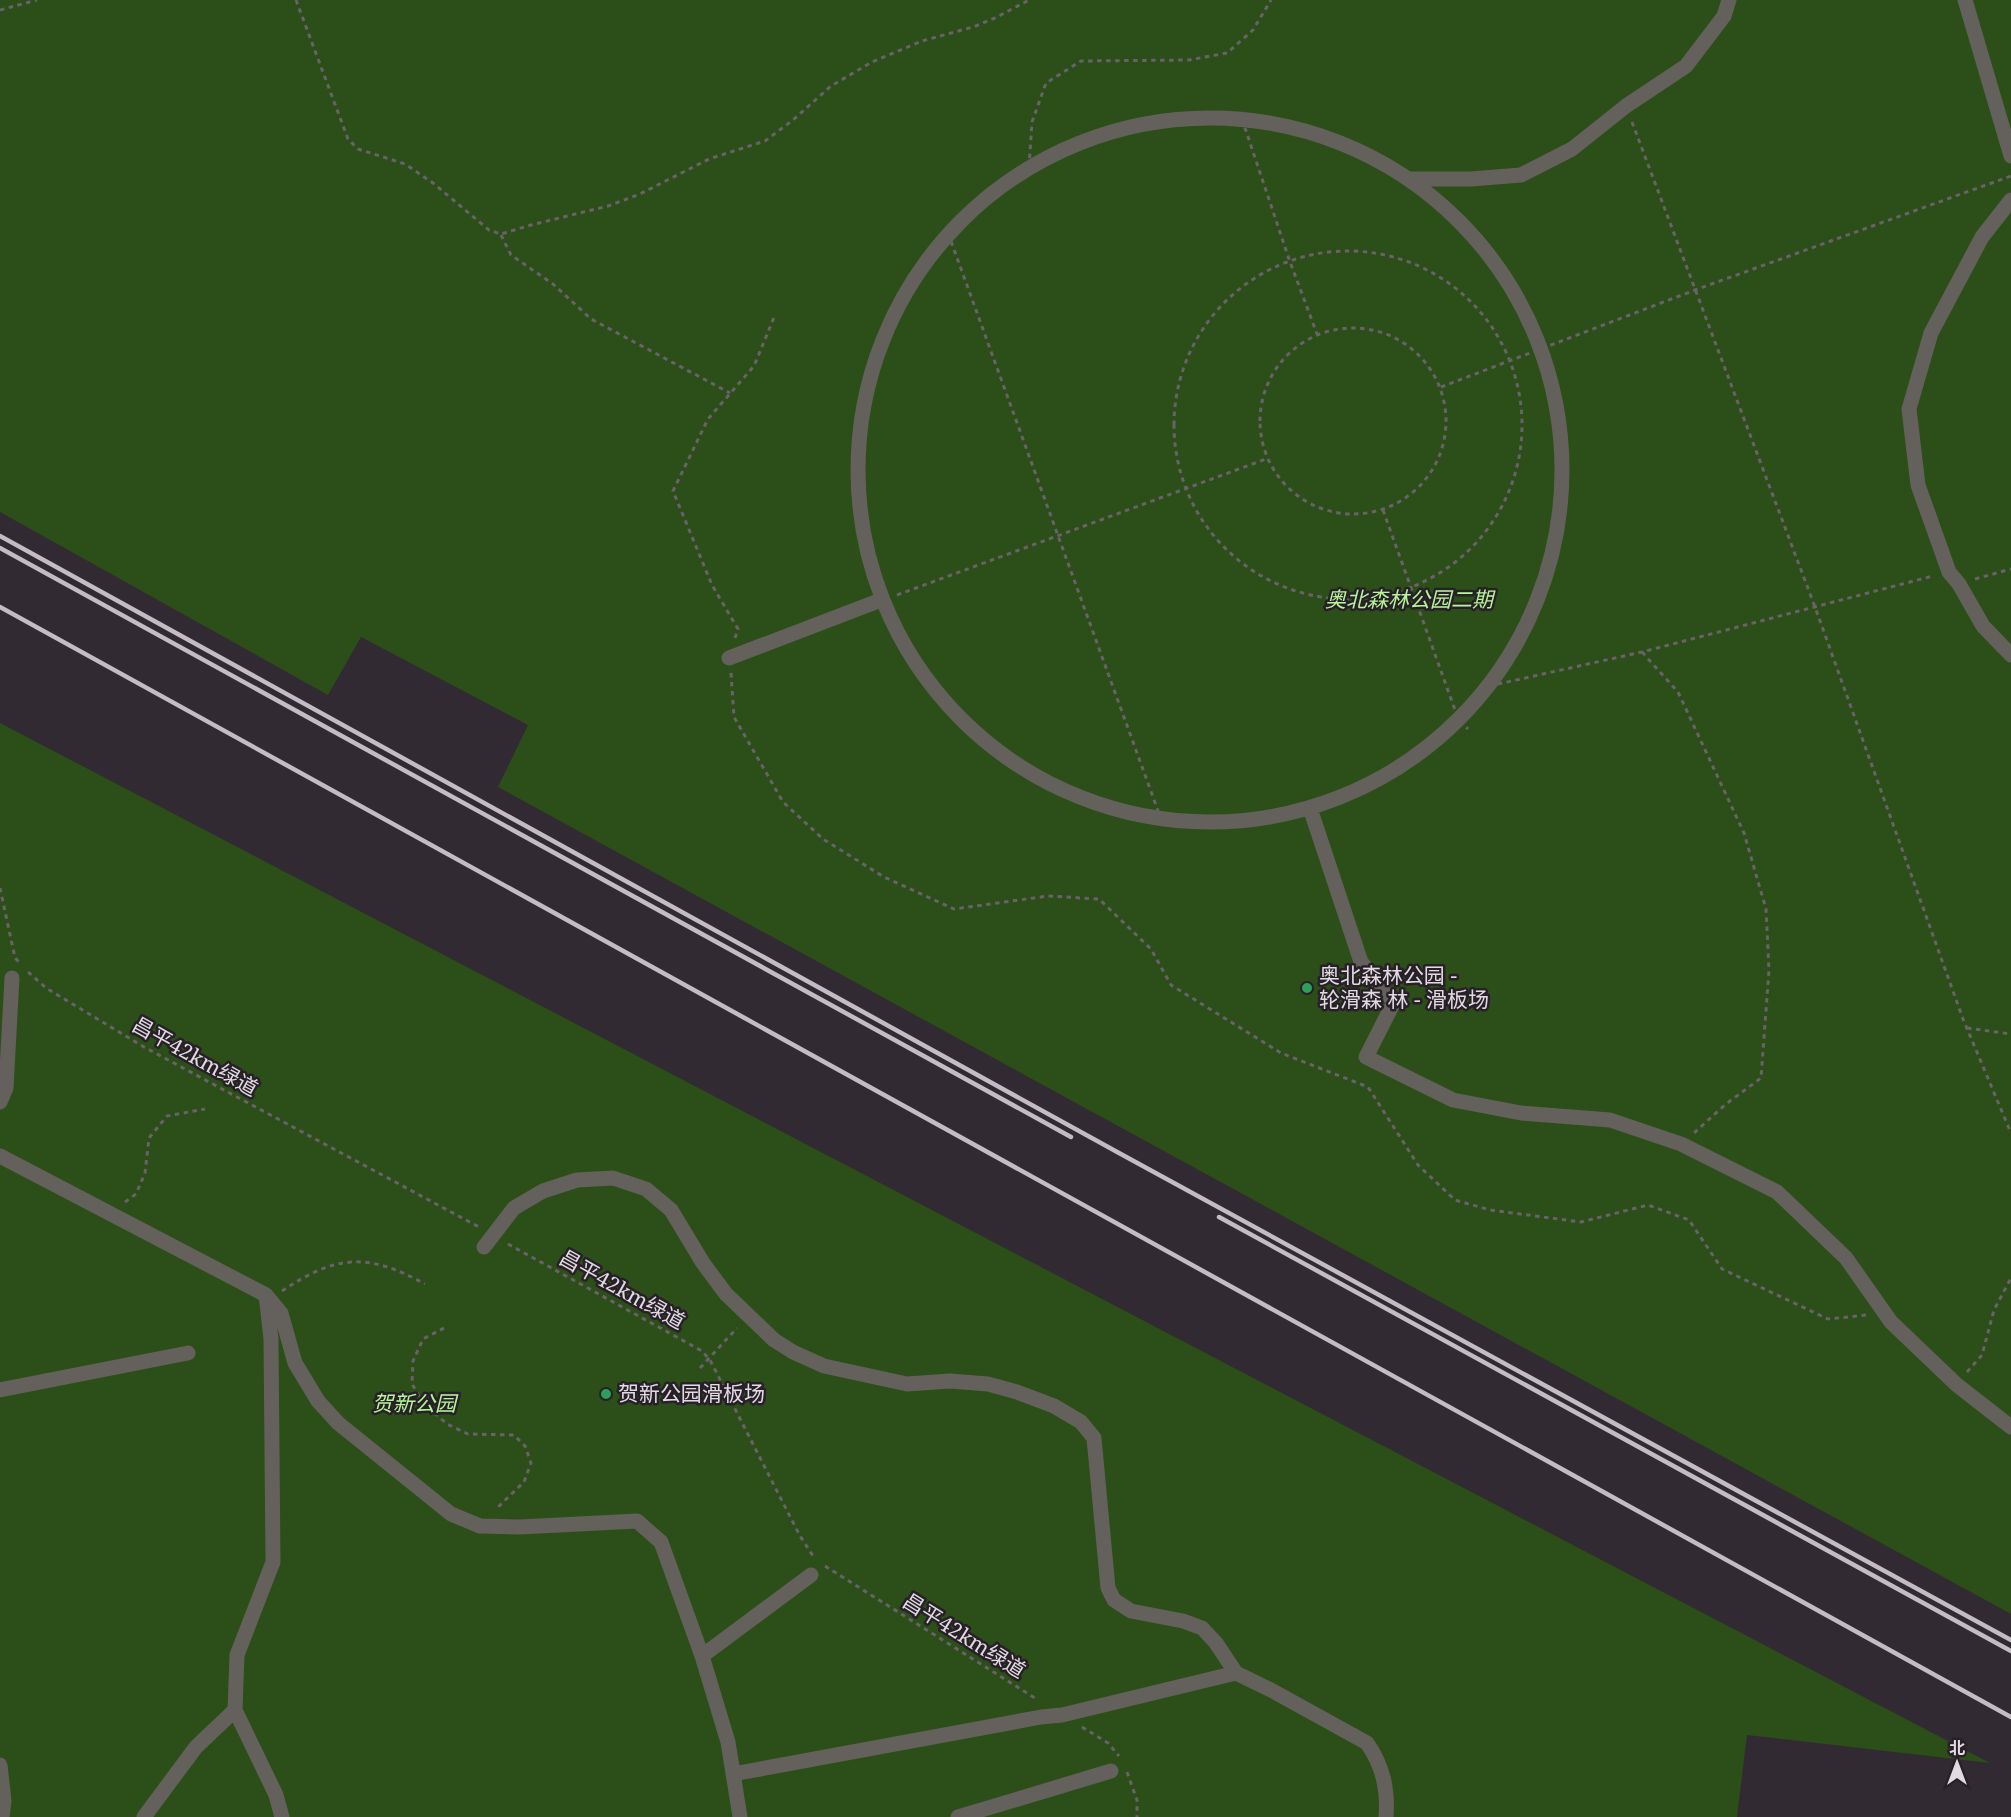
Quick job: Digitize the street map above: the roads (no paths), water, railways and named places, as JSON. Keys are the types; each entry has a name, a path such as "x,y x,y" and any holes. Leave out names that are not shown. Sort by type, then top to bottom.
{"street":[{"path":"1409,178 1471,179 1521,175 1572,149 1626,106 1686,66 1724,16 1729,0"},
{"path":"1965,0 2011,156"},
{"path":"1242,119 1330,138 1409,178 1465,226 1510,283 1543,349 1562,436 1560,525 1535,610 1490,686 1464,725 1390,773 1310,808 1261,819 1211,822 1161,819 1089,801 1022,769 963,723 916,666 881,600 860,525 857,446 871,369 902,297 948,233 986,197 1029,167 1096,136 1168,120 1242,119"},
{"path":"2011,200 1982,237 1931,333 1908,409 1918,485 1949,572 1959,584 1983,626 2011,655"},
{"path":"729,658 881,600"},
{"path":"1310,808 1361,962 1394,1002 1366,1057 1453,1100 1521,1113 1610,1120 1681,1144 1777,1192 1846,1258 1891,1322 1957,1385 2011,1427"},
{"path":"0,1102 6,1088 12,978"},
{"path":"0,1156 266,1295 281,1312 295,1363 318,1401 338,1423 451,1514 480,1526 520,1527 637,1521 661,1542 702,1656 728,1742 740,1817"},
{"path":"488,1240 514,1208 543,1191 577,1180 613,1178 646,1189 671,1210 703,1263 726,1294 774,1340 793,1352 824,1366 907,1383 950,1381 988,1384 1054,1406 1081,1422 1094,1438 1108,1588 1114,1600 1131,1611 1183,1621 1202,1628 1216,1643 1236,1673 1366,1743 1376,1757 1386,1783 1386,1817"},
{"path":"266,1295 271,1339 273,1562 237,1655 235,1710 276,1795 282,1817"},
{"path":"0,1390 188,1353"},
{"path":"702,1656 811,1575"},
{"path":"733,1774 1062,1715 1236,1673"},
{"path":"144,1817 196,1747 235,1710"},
{"path":"0,1765 4,1802 2,1817"},
{"path":"958,1817 1117,1769"}],"railway":[{"path":"0,536 1119,1153 2011,1640"},
{"path":"0,548 1071,1137"},
{"path":"0,607 2011,1717"},
{"path":"1219,1217 2011,1651"}],"place":[{"name":"奥北森林公园 - 轮滑森 林 - 滑板场","path":"1307,988"},
{"name":"贺新公园滑板场","path":"606,1394"}],"park label":[{"name":"奥北森林公园二期","path":"1409,600"},
{"name":"贺新公园","path":"414,1404"}]}
